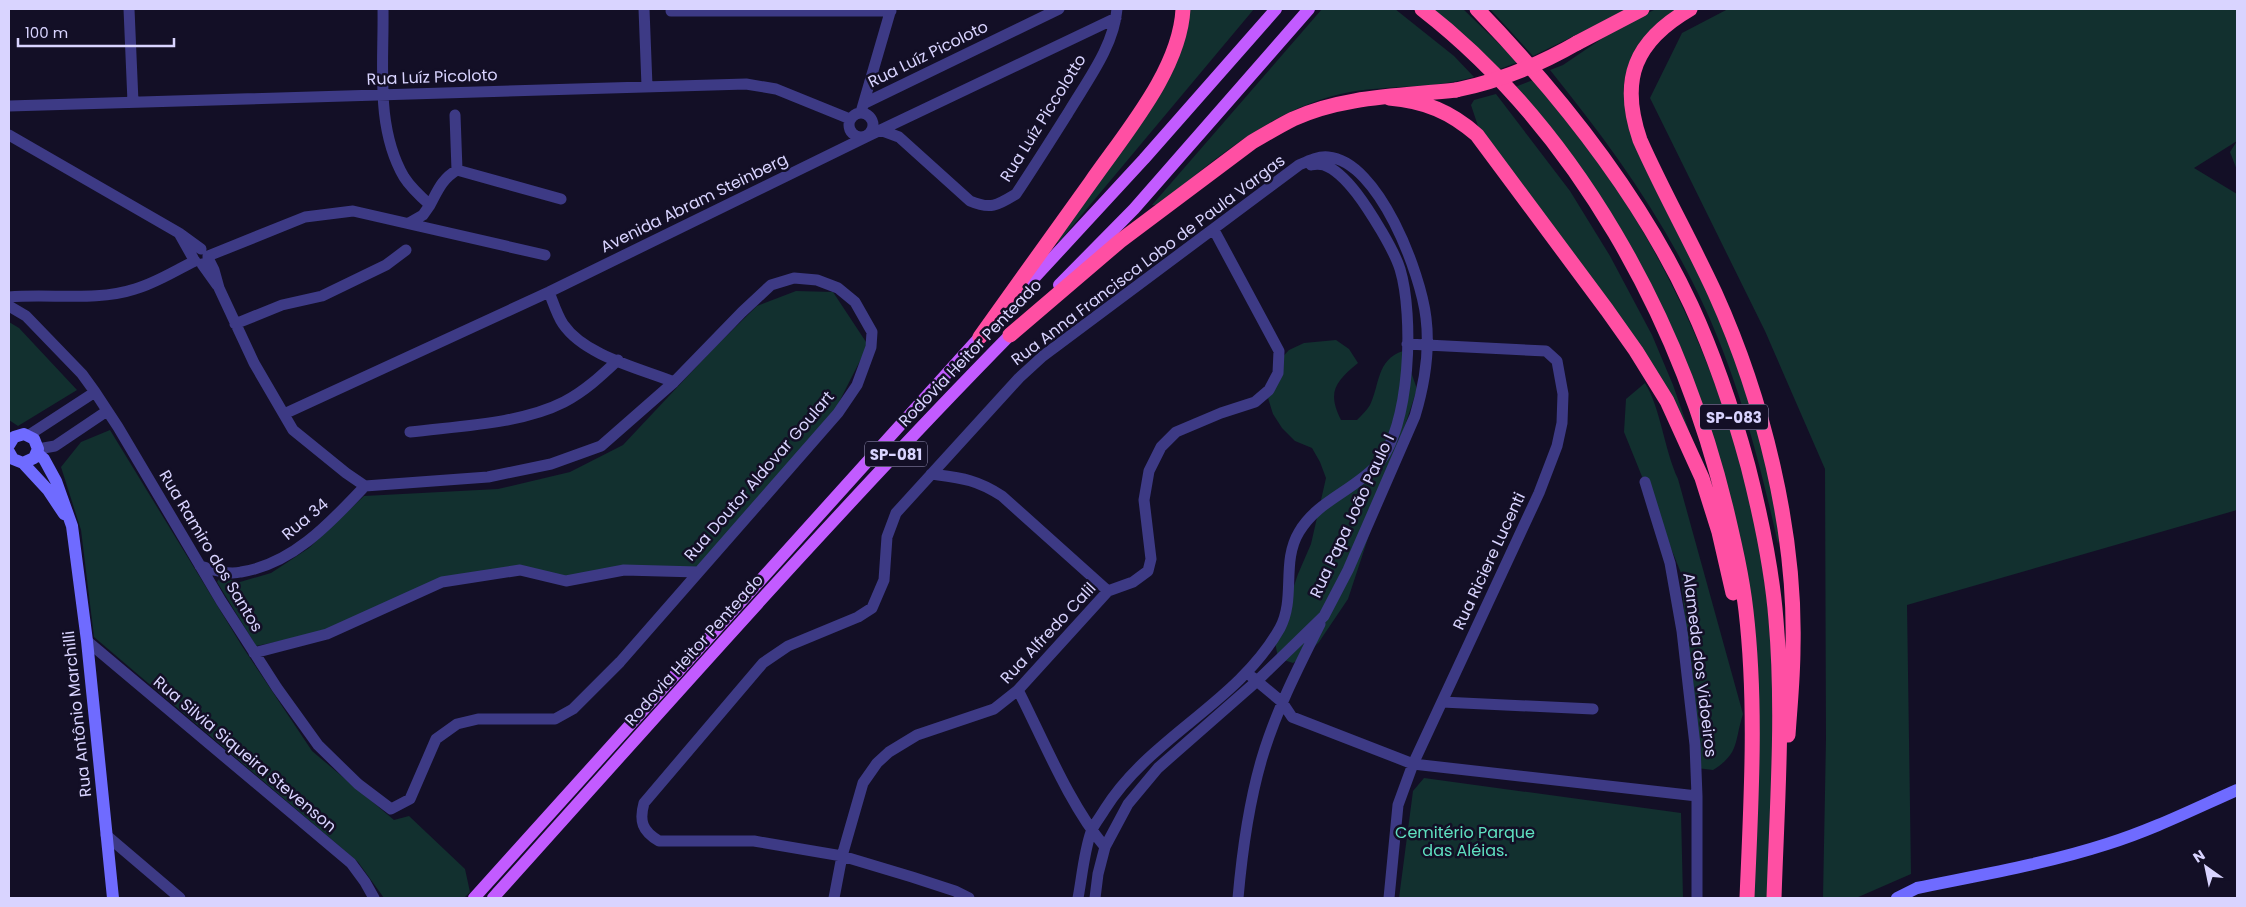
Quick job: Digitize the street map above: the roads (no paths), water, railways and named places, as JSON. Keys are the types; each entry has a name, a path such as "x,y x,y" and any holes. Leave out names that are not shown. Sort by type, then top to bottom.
{"highway":[{"path":"980,337 1152,92 1177,43 1183,21 1183,9"},
{"name":"SP-083","path":"1422,9 1466,46 1510,91 1548,136 1599,208 1625,251 1670,340 1701,419 1735,548 1746,609 1751,733 1747,898"},
{"name":"SP-083","path":"1477,9 1539,77 1587,137 1636,207 1690,304 1731,406 1759,511 1768,556 1776,619 1779,656 1779,725 1775,898"},
{"path":"1010,335 1120,241 1252,142 1294,119 1314,111 1363,100 1456,90 1476,86 1524,70 1642,9"},
{"path":"1690,9 1664,26 1644,48 1636,64 1631,83 1631,101 1640,140 1715,293 1743,363 1766,436 1780,505 1790,580 1794,647 1775,898"},
{"path":"1389,98 1409,99 1436,107 1451,115 1477,135 1626,337 1667,401 1702,478 1725,557 1738,625 1751,733"}],"main road":[{"name":"Rodovia Heitor Penteado","path":"474,898 980,337 1144,159 1276,9"},
{"name":"Rodovia Heitor Penteado","path":"493,898 783,576 954,392 1134,209 1306,12"}],"street":[{"path":"129,9 133,102"},
{"path":"383,9 384,114 391,148 404,178 430,205"},
{"path":"644,9 647,86"},
{"name":"Rua Luíz Picoloto","path":"863,107 1058,9"},
{"path":"671,11 891,10 863,107 854,114 848,125 850,132 862,138 868,136 874,124 872,118 863,107"},
{"name":"Avenida Abram Steinberg","path":"284,414 549,292 1117,13"},
{"name":"Rua Luíz Piccolotto","path":"880,130 899,137 970,201 984,207 998,204 1016,194 1092,73 1106,47 1117,13"},
{"name":"Rua Luíz Picoloto","path":"9,106 746,84 776,89 850,119"},
{"path":"455,115 457,170"},
{"path":"9,135 179,233 187,250 201,258 211,279 219,288 254,363 293,430 364,486"},
{"name":"Rua Papa João Paulo I","path":"1095,898 1106,847 1128,804 1158,768 1257,681 1324,616 1348,570 1415,416 1422,394 1426,318 1420,288 1402,236 1388,211 1354,167 1328,156 1315,158 1299,165"},
{"name":"Rua Anna Francisca Lobo de Paula Vargas","path":"842,856 754,841 659,841 650,836 644,827 641,816 644,803 763,663 788,646 858,617 872,608 884,580 887,537 896,513 1019,378 1044,356 1299,165 1322,164 1337,172 1350,186"},
{"path":"409,223 423,215 441,183 447,176 457,170 561,199"},
{"name":"Rua Papa João Paulo I","path":"1078,898 1091,831 1112,798 1138,767 1247,672 1280,627 1288,602 1289,561 1299,532 1316,509 1355,485 1378,464 1390,443 1400,414 1404,391 1407,344 1406,298 1400,269 1383,234 1350,186"},
{"path":"9,297 36,294 108,294 136,289 201,258 305,217 353,211 545,255"},
{"name":"Rua Alfredo Calil","path":"834,898 842,856 863,783 877,763 890,752 917,735 994,709 1018,690 1108,591 1134,582 1148,571 1151,559 1144,500 1149,471 1161,448 1176,432 1221,413 1255,402 1269,390 1278,373 1279,351 1236,267 1214,230"},
{"path":"235,324 282,305 322,296 386,265 406,250"},
{"name":"Rua Doutor Aldovar Goulart","path":"364,486 488,477 551,464 601,446 674,382 771,285 794,278 817,280 838,288 855,302 872,332 871,346 857,385 838,413 620,662 573,709 555,719 478,720 457,724 436,739 410,799 391,809"},
{"path":"549,292 562,322 576,340 592,350 674,382"},
{"path":"26,316 36,294"},
{"name":"Rua Ramiro dos Santos","path":"9,306 26,316 82,374 106,410 254,653 318,745 358,784 391,809"},
{"name":"Rua Riciere Lucenti","path":"1388,898 1398,805 1413,764 1539,493 1557,446 1562,423 1563,394 1557,361 1546,350 1407,344"},
{"path":"410,432 529,416 564,402 595,382 618,360"},
{"path":"10,440 19,435 29,435 81,403 94,392"},
{"path":"13,458 29,462 37,449 55,446 106,410"},
{"name":"Rua Antônio Marchilli","path":"29,435 56,481 72,526 87,641 113,898"},
{"name":"Rua Antônio Marchilli","path":"13,458 48,490 72,526"},
{"path":"931,474 970,479 987,486 1002,496 1108,591"},
{"name":"Alameda dos Vidoeiros","path":"1646,482 1670,563 1682,631 1695,745 1698,796 1697,898"},
{"name":"Rua 34","path":"200,566 220,572 240,573 270,565 302,546 364,486"},
{"path":"254,653 327,634 442,582 520,570 566,581 624,570 698,572"},
{"path":"1238,898 1242,851 1262,760 1282,702 1324,616"},
{"name":"Rua Silvia Siqueira Stevenson","path":"87,641 351,864 365,882 374,898"},
{"path":"1247,672 1282,702 1292,717 1413,764 1698,796"},
{"path":"1018,690 1091,831 1106,847"},
{"path":"1442,702 1593,709"},
{"path":"1897,898 1917,888 2065,856 2107,844 2148,829 2237,790"},
{"path":"106,835 180,898"},
{"path":"842,856 912,876 969,898"}],"park label":[{"name":"Cemitério Parque das Aléias.","path":"1465,841"}]}
